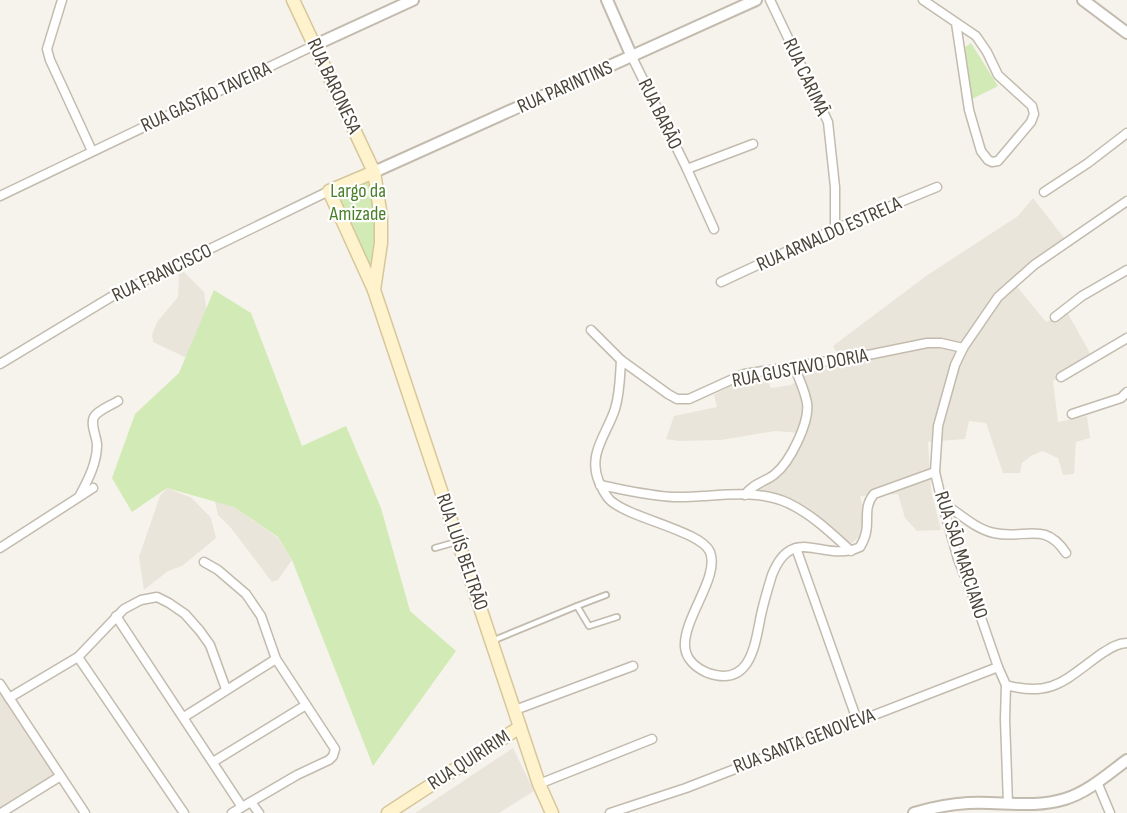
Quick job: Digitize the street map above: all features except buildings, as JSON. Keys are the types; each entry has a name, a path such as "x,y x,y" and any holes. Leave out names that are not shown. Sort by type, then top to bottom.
{"main road":[{"name":"RUA BARONESA","path":"293,0 374,172"},
{"path":"329,191 374,172 381,217 381,243 371,270"},
{"name":"RUA LUÍS BELTRÃO","path":"329,191 371,270 374,290 539,784 552,813"},
{"name":"RUA QUIRIRIM","path":"388,813 520,727"}],"street":[{"path":"62,0 47,49 92,151"},
{"name":"RUA GASTÃO TAVEIRA","path":"0,196 413,0"},
{"name":"RUA BARÃO","path":"607,0 714,229"},
{"name":"RUA PARINTINS","path":"374,172 756,0"},
{"name":"RUA CARIMÃ","path":"770,0 828,122 835,187 835,229"},
{"path":"923,0 956,22 976,36 998,75 1032,106 1034,114 1031,122 998,161 987,160 981,151 969,110 956,22"},
{"path":"1083,0 1127,33"},
{"path":"1044,192 1088,163 1127,133"},
{"path":"687,169 753,144"},
{"name":"RUA ARNALDO ESTRELA","path":"721,282 835,229 938,187"},
{"name":"RUA FRANCISCO","path":"0,364 111,297 329,191"},
{"name":"RUA SÃO MARCIANO","path":"1008,804 1006,685 958,560 942,502 935,472 938,426 953,373 963,348 998,297 1034,266 1127,201"},
{"path":"1055,317 1082,296 1127,270"},
{"path":"591,330 621,360 618,397 595,456 596,476 609,500 627,512 681,532 700,542 709,551 712,560 711,569 685,639 686,651 691,662 709,673 726,675 744,668 754,649 764,604 777,563 784,554 806,546 832,552 851,551 860,547 868,530 867,506 874,494 935,472"},
{"path":"1061,377 1127,338"},
{"name":"RUA GUSTAVO DORIA","path":"621,360 656,387 677,399 689,399 744,374 795,368 927,343 941,343 963,348"},
{"path":"745,495 749,488 775,474 785,463 801,432 807,404 795,368"},
{"path":"1072,414 1121,398 1127,392"},
{"path":"80,495 89,479 95,460 97,446 94,418 118,401"},
{"path":"600,485 649,495 676,497 745,495 767,497 787,503 822,524 851,551"},
{"path":"0,548 93,488"},
{"path":"942,502 978,527 994,533 1035,533 1053,537 1058,540 1066,553"},
{"path":"796,548 857,720"},
{"path":"204,562 218,570 246,594 261,616 276,659 334,747 333,756 232,813"},
{"path":"9,698 78,657 124,609 141,600 157,597 184,614 210,645 226,689"},
{"path":"116,616 242,807"},
{"path":"1006,685 1033,690 1057,685 1111,647 1127,643"},
{"path":"78,657 184,813"},
{"path":"184,717 276,659"},
{"path":"515,710 633,666"},
{"name":"RUA SANTA GENOVEVA","path":"610,813 686,788 998,667"},
{"path":"0,684 59,777 85,813"},
{"path":"213,762 306,705"},
{"path":"539,784 652,740"},
{"path":"914,813 969,803 1043,804 1065,799 1097,782 1127,760"},
{"path":"1,813 59,777"},
{"path":"1097,782 1110,813"},
{"path":"251,802 258,813"}],"lane":[{"path":"435,548 458,541"},
{"path":"492,641 606,595"},
{"path":"577,606 589,626 617,617"}],"shaded area":[{"path":"1033,198 1065,239 1011,279 1046,322 1067,312 1090,353 1053,381 1058,422 1087,416 1090,438 1076,442 1074,474 1063,475 1058,458 1042,451 1022,463 1020,473 1003,473 986,423 969,421 965,439 928,442 931,490 941,530 917,531 905,518 898,494 860,496 869,528 851,544 793,501 758,491 781,475 791,464 802,433 775,431 721,440 666,439 674,416 717,407 714,395 747,377 765,375 771,388 791,385 809,372 844,365 833,346 926,276 1018,216"},
{"path":"184,272 204,292 209,329 206,367 153,342 152,335 157,322 178,297 179,274"},
{"path":"167,488 192,498 211,518 216,538 182,566 168,571 144,590 139,557 160,496"},
{"path":"232,497 234,507 278,538 292,560 278,580 272,582 231,528 218,515 215,502"},
{"path":"0,685 59,777 0,813"},
{"path":"513,748 534,791 499,813 415,813"}],"green space":[{"path":"971,43 998,86 972,99 965,47"},
{"name":"Largo da Amizade","path":"374,172 381,217 374,290 329,191"},
{"path":"214,290 251,313 302,446 346,426 381,508 410,611 456,651 373,766 292,560 278,537 234,507 167,488 132,512 112,478 135,414 179,373"}]}
